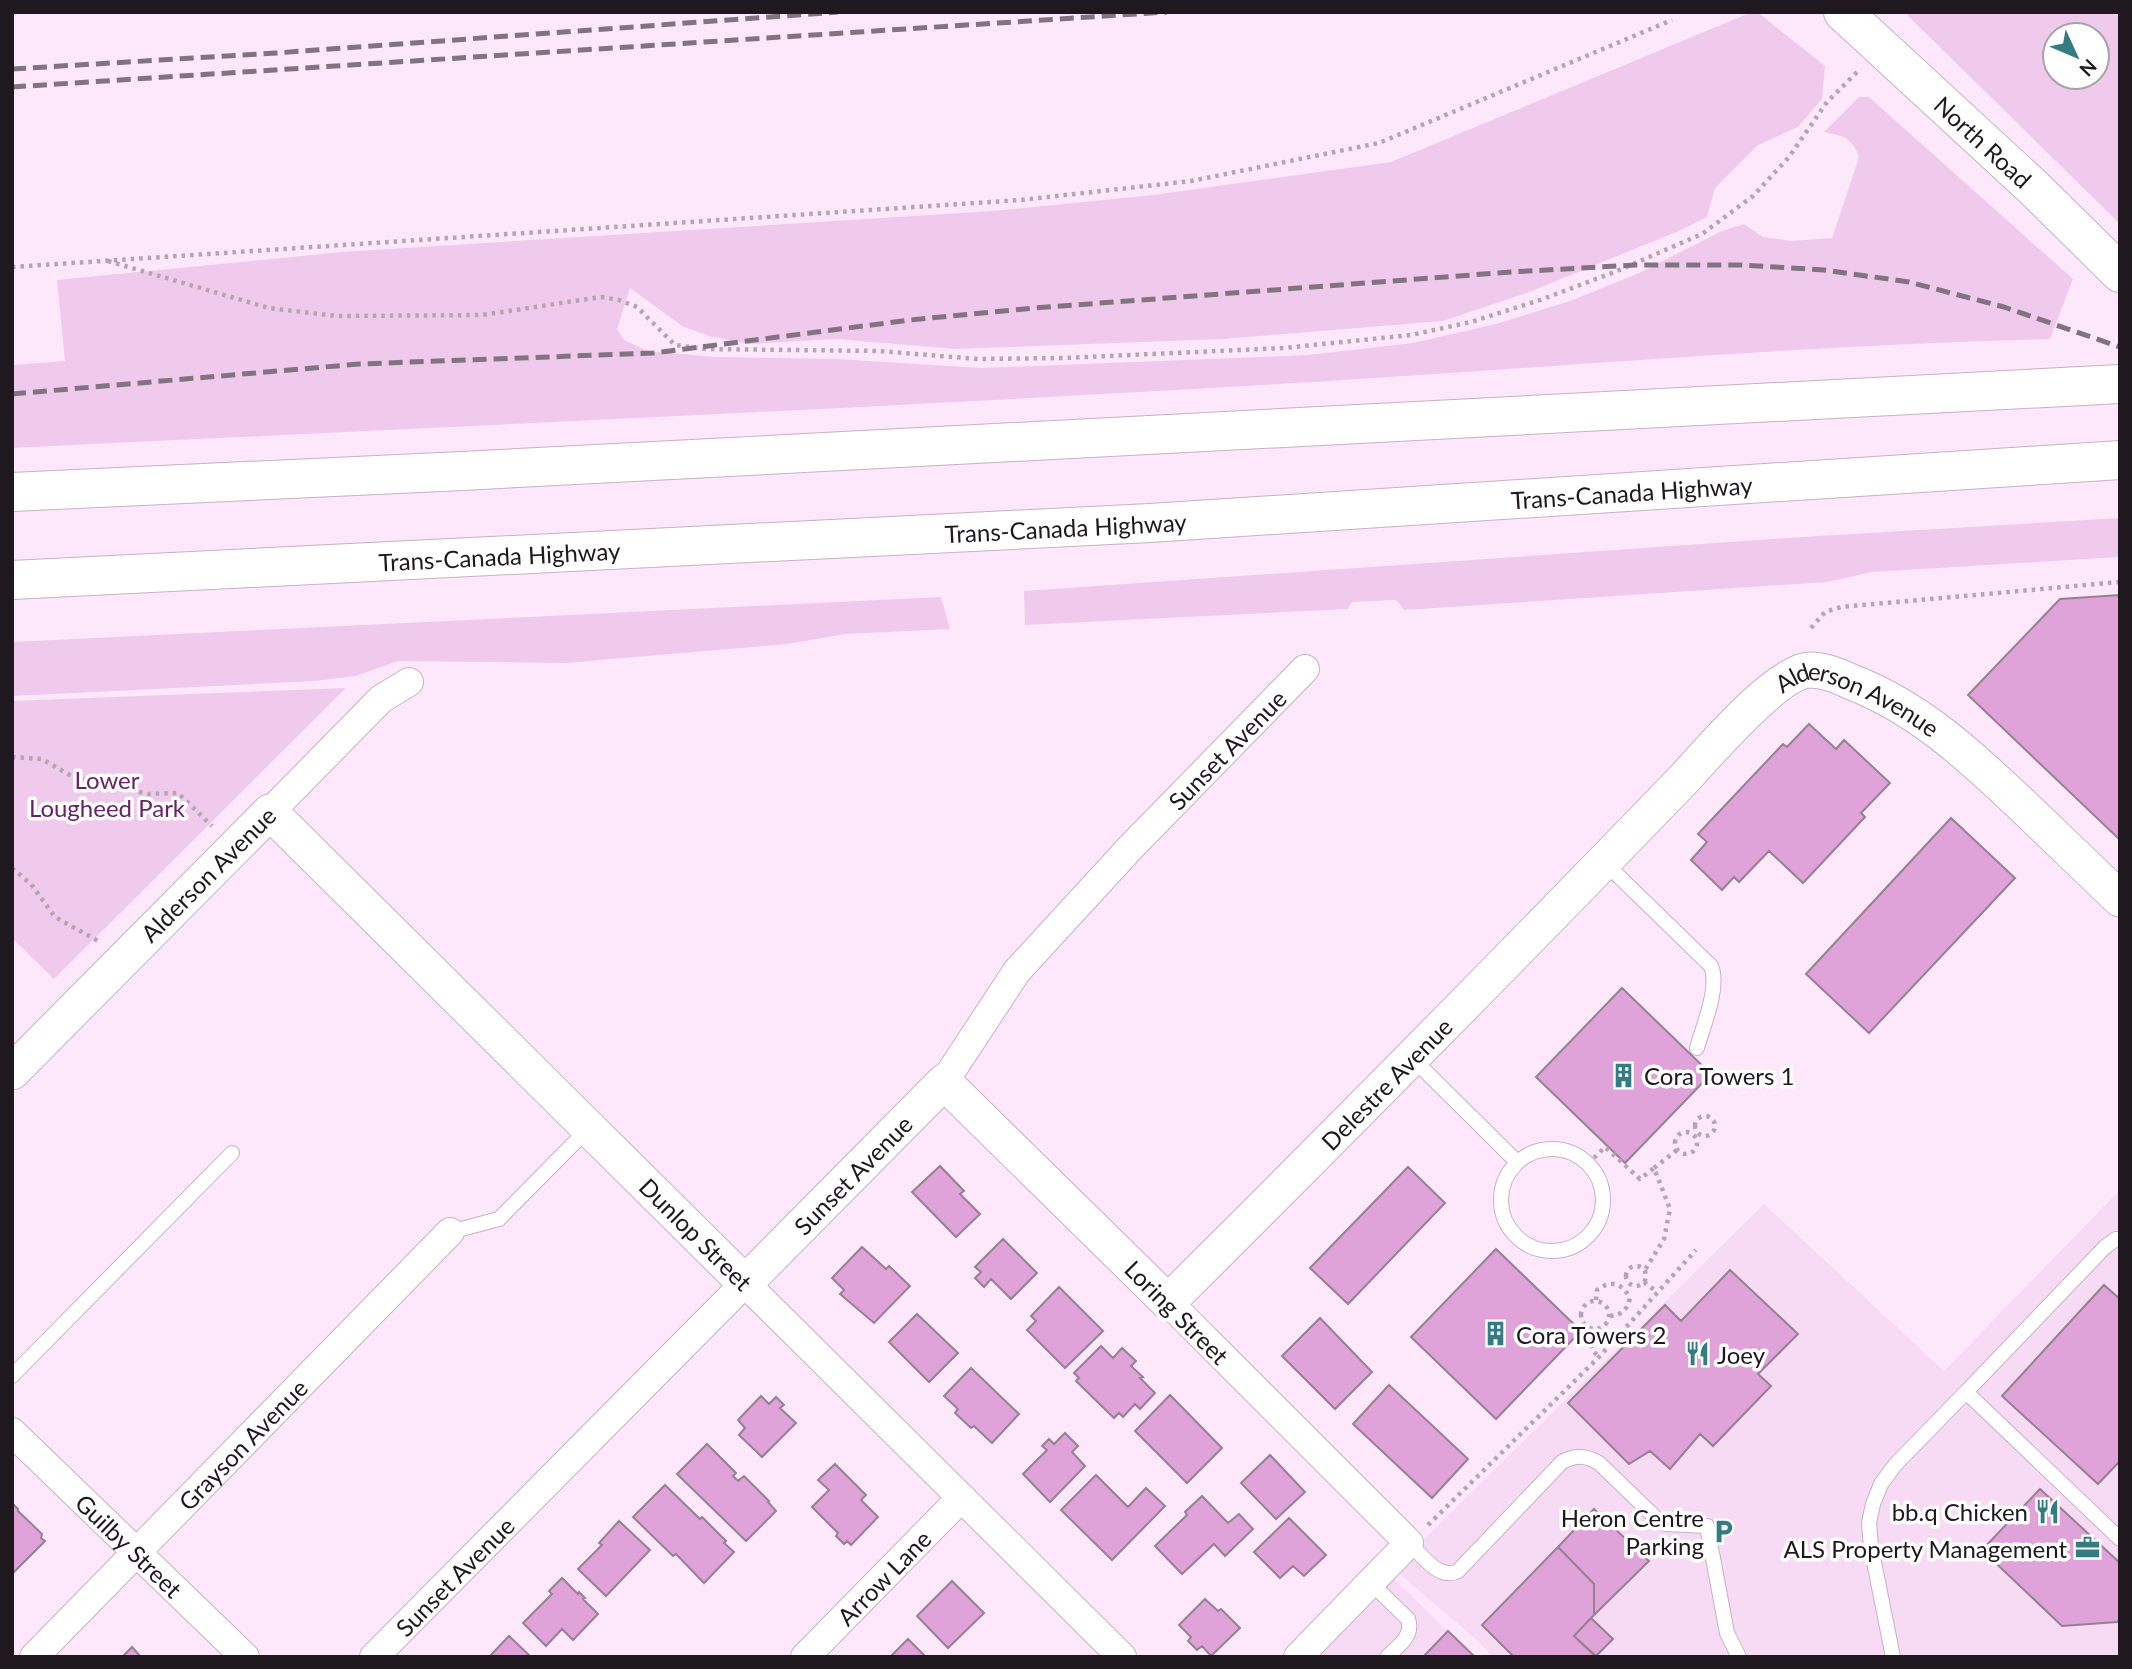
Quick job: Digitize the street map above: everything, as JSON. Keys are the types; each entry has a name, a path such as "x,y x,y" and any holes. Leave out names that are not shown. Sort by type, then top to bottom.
{"main road":[{"name":"North Road","path":"1863,31 2035,189 2120,273"},
{"path":"12,492 2108,385"},
{"name":"Trans-Canada Highway","path":"12,580 1150,523 2120,460"}],"street":[{"name":"Sunset Avenue","path":"374,1657 944,1082 1017,971 1131,847 1306,669"},
{"name":"Alderson Avenue","path":"1604,862 1750,710 1784,680 1802,671 1814,670 1865,687 1901,706 1942,734 1968,754 2120,899"},
{"name":"Alderson Avenue","path":"12,1072 381,699 409,682"},
{"name":"Dunlop Street","path":"270,812 1122,1657"},
{"name":"Delestre Avenue","path":"1168,1302 1604,862"},
{"name":"Loring Street","path":"944,1082 1409,1543"},
{"name":"Grayson Avenue","path":"34,1657 450,1232"},
{"name":"Guilby Street","path":"12,1432 245,1657"},
{"name":"Arrow Lane","path":"805,1657 961,1499"},
{"path":"1298,1657 1409,1543"}],"lane":[{"path":"1604,862 1711,966 1714,984 1697,1048"},
{"path":"1411,1057 1517,1162"},
{"path":"450,1232 499,1219 589,1128"},
{"path":"1548,1148 1566,1150 1588,1164 1602,1186 1603,1204 1599,1221 1589,1236 1560,1251 1529,1245 1516,1236 1506,1222 1501,1207 1501,1191 1507,1175 1517,1162 1531,1152 1548,1148"},
{"path":"12,1376 232,1153"},
{"path":"1893,1657 1871,1547 1870,1523 1873,1504 1881,1484 1895,1465 2105,1247 2120,1239"},
{"path":"1966,1392 2120,1539"},
{"path":"1409,1543 1436,1570 1451,1575 1458,1571 1562,1462 1573,1456 1587,1456 1599,1463 1658,1520 1667,1524 1707,1526 1727,1633 1739,1657"},
{"path":"1371,1583 1408,1619 1411,1626 1408,1636 1387,1657"}],"path":[{"path":"12,267 1021,200 1191,181 1379,143 1672,20"},
{"path":"108,261 269,308 337,316 482,315 601,297 637,307 675,345 706,349 879,351 978,359 1064,358 1284,348 1411,335 1471,322 1540,300 1617,271 1702,234 1753,196 1789,157 1827,102 1863,31"},
{"path":"1811,628 1825,612 1841,607 2120,582"},
{"path":"12,757 42,759 83,780 118,780 148,794 178,793 234,848"},
{"path":"12,868 31,884 55,917 103,944 120,963"},
{"path":"1697,1134 1685,1131 1678,1134 1674,1141 1677,1150 1686,1154 1695,1150 1697,1134 1695,1123 1699,1118 1705,1115 1714,1121 1716,1127 1710,1135 1697,1134"},
{"path":"1588,1164 1605,1147 1640,1180 1677,1150"},
{"path":"1645,1270 1640,1266 1630,1268 1626,1277 1630,1283 1638,1286 1644,1282 1645,1270 1664,1240 1670,1209 1654,1168"},
{"path":"1409,1543 1599,1357 1696,1250"},
{"path":"1644,1282 1657,1292"},
{"path":"1596,1300 1597,1290 1605,1284 1615,1283 1625,1289 1629,1298 1627,1308 1619,1315 1610,1316"},
{"path":"1625,1289 1630,1283"},
{"path":"1588,1328 1602,1328 1610,1316 1607,1307 1596,1300 1586,1303 1581,1311 1582,1321 1588,1328 1592,1350 1599,1357"}],"shaded area":[{"path":"2120,1190 2120,1657 1493,1657 1394,1569 1764,1204 1944,1371"},
{"path":"1392,1577 1474,1657 1314,1657"}],"green space":[{"path":"1757,12 1825,66 1822,99 1798,127 1758,145 1715,188 1707,217 1527,293 1443,321 1223,339 955,349 835,339 749,344 709,336 682,326 630,288 617,329 624,340 648,351 715,357 837,359 982,368 1308,355 1413,343 1496,324 1570,301 1639,273 1722,231 1744,224 1763,237 1792,241 1832,238 1859,157 1850,141 1824,132 1859,97 1869,97 2073,279 2050,339 1774,351 1313,382 988,400 12,448 12,365 65,361 57,280 342,252 993,211 1153,195 1391,162"},
{"path":"1904,12 2120,12 2120,224"},
{"path":"2120,518 2120,557 1872,572 1827,582 1404,610 1396,600 1352,602 1348,609 1025,625 1024,591 1802,537"},
{"path":"941,597 950,629 846,634 787,644 566,663 398,661 356,676 315,681 12,696 12,642"},
{"name":"Lower Lougheed Park","path":"346,688 54,979 12,938 12,701"}],"building":[{"path":"2120,595 2120,840 1968,695 2060,599"},
{"path":"1809,724 1836,749 1844,740 1890,783 1861,813 1865,817 1803,883 1769,851 1739,882 1734,877 1722,890 1691,860 1707,842 1698,834 1783,744 1787,747"},
{"path":"1951,818 2015,878 1869,1033 1806,974"},
{"name":"Cora Towers 1","path":"1622,988 1711,1074 1625,1163 1536,1077"},
{"path":"940,1166 964,1191 960,1194 980,1214 956,1237 912,1192"},
{"path":"1408,1167 1445,1203 1348,1304 1310,1268"},
{"path":"1003,1239 1037,1273 1011,1299 991,1279 984,1287 975,1278 981,1272 975,1267"},
{"path":"862,1247 886,1269 889,1266 910,1286 874,1323 840,1294 844,1290 832,1278"},
{"name":"Cora Towers 2","path":"1496,1249 1581,1331 1496,1419 1411,1337"},
{"name":"Joey","path":"1730,1270 1798,1334 1758,1374 1771,1386 1713,1446 1700,1434 1670,1469 1650,1451 1629,1464 1568,1403 1665,1305 1681,1321"},
{"path":"2104,1285 2120,1299 2120,1461 2098,1484 2002,1396"},
{"path":"1059,1287 1103,1331 1065,1368 1027,1330 1036,1321 1031,1316"},
{"path":"917,1314 958,1353 929,1382 889,1342"},
{"path":"1320,1318 1372,1372 1335,1409 1282,1356"},
{"path":"1101,1346 1113,1358 1122,1348 1136,1361 1131,1366 1155,1393 1140,1409 1135,1404 1123,1417 1119,1413 1114,1418 1076,1381 1079,1378 1074,1373"},
{"path":"971,1368 1019,1414 992,1443 955,1413 958,1409 944,1396"},
{"path":"1389,1385 1468,1459 1432,1498 1353,1424"},
{"path":"1170,1395 1222,1448 1187,1483 1135,1431"},
{"path":"761,1396 769,1404 776,1397 784,1405 780,1408 796,1423 762,1457 739,1435 745,1428 738,1420"},
{"path":"1065,1433 1078,1446 1072,1452 1085,1466 1050,1502 1023,1474 1047,1450 1042,1446 1049,1439 1054,1444"},
{"path":"707,1444 736,1473 733,1476 738,1481 744,1476 776,1511 746,1541 677,1474"},
{"path":"1270,1455 1305,1492 1276,1519 1241,1483"},
{"path":"835,1464 866,1495 861,1500 878,1517 851,1545 847,1541 844,1544 836,1536 838,1533 812,1507 829,1490 818,1480"},
{"path":"1096,1475 1128,1507 1146,1488 1165,1506 1112,1560 1061,1510"},
{"path":"665,1485 700,1519 702,1517 734,1552 704,1583 676,1554 673,1556 633,1517"},
{"path":"2040,1489 2120,1563 2120,1619 2117,1622 2062,1626 1982,1550"},
{"path":"1202,1496 1228,1523 1239,1514 1253,1529 1225,1556 1214,1544 1182,1574 1155,1546"},
{"path":"12,1503 42,1534 41,1538 45,1541 12,1574"},
{"path":"1594,1509 1649,1561 1594,1615 1594,1584 1558,1547"},
{"path":"1289,1518 1326,1555 1304,1576 1293,1566 1280,1578 1254,1552"},
{"path":"619,1521 650,1550 606,1596 578,1569 602,1545 599,1543"},
{"path":"1558,1547 1594,1584 1594,1615 1574,1636 1596,1657 1514,1657 1482,1625"},
{"path":"562,1578 585,1598 583,1599 598,1614 573,1640 562,1629 546,1646 523,1623 552,1594 549,1591"},
{"path":"952,1581 984,1613 948,1648 917,1616"},
{"path":"1205,1599 1218,1611 1221,1609 1240,1628 1211,1656 1202,1646 1197,1650 1188,1641 1191,1637 1179,1625"},
{"path":"1591,1618 1613,1639 1596,1656 1574,1636"},
{"path":"1448,1631 1475,1657 1423,1657"},
{"path":"509,1636 531,1657 489,1657"},
{"path":"908,1639 926,1657 890,1657"},
{"path":"132,1647 141,1657 122,1657"}],"railway":[{"path":"12,69 276,53 838,12"},
{"path":"12,87 1167,12"},
{"path":"12,394 359,364 654,353 910,320 1035,308 1635,265 1742,265 1824,270 1909,282 2004,307 2120,347"}],"place":[{"name":"Cora Towers 1","path":"1624,1075"},
{"name":"Cora Towers 2","path":"1496,1334"},
{"name":"Joey","path":"1697,1354"},
{"name":"bb.q Chicken","path":"2048,1511"},
{"name":"Heron Centre Parking","path":"1724,1531"},
{"name":"ALS Property Management","path":"2087,1548"}]}
